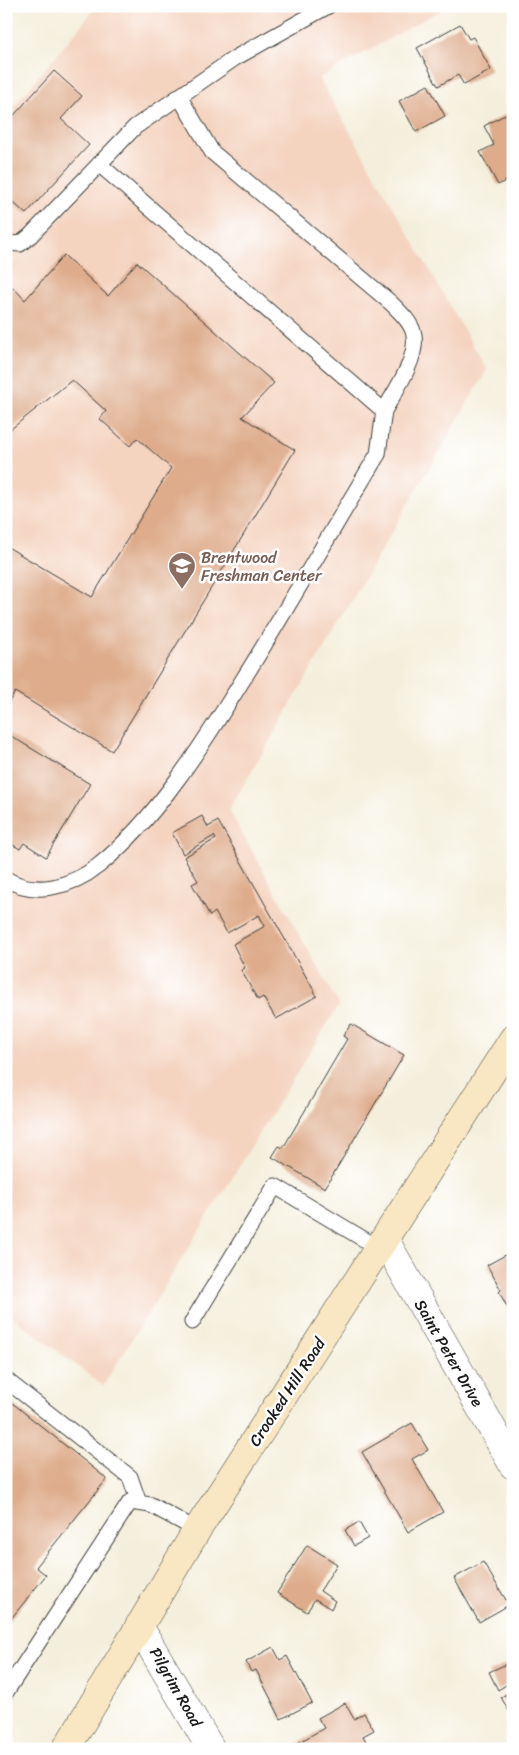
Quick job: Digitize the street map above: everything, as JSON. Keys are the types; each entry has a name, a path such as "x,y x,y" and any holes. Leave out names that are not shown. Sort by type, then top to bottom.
{"main road":[{"name":"Crooked Hill Road","path":"66,1749 198,1530 513,1039"}],"street":[{"name":"Saint Peter Drive","path":"383,1244 513,1465"},
{"name":"Pilgrim Road","path":"139,1626 211,1749"}],"lane":[{"path":"6,243 20,244 30,236 135,127 235,58 328,6"},
{"path":"6,879 27,888 50,889 62,885 97,866 136,829 202,747 378,454 384,412 409,366 414,335 406,318 391,303 212,152 179,96"},
{"path":"100,164 127,190 384,412"},
{"path":"192,1322 275,1186 383,1244"},
{"path":"6,1380 130,1477 140,1503"},
{"path":"6,1692 130,1502 151,1505 198,1530"}],"shaded area":[{"name":"Brentwood Freshman Center","path":"97,6 448,6 319,78 487,370 229,810 339,1005 103,1386 6,1312 6,116"}],"building":[{"path":"460,24 469,39 473,37 491,70 464,85 458,75 438,86 417,48"},
{"path":"54,71 82,96 61,119 89,145 26,214 6,196 6,124"},
{"path":"428,85 445,116 416,132 399,101"},
{"path":"512,111 513,177 498,185 480,152 494,145 484,126"},
{"path":"64,255 108,296 137,262 274,383 242,417 295,450 112,751 15,692 6,707 6,546 92,597 171,468 137,438 130,446 100,419 106,411 72,380 6,433 6,294 13,287 25,300"},
{"path":"6,733 90,784 46,857 24,843 20,849 6,841"},
{"path":"202,816 208,827 218,821 317,996 276,1019 263,997 258,1000 241,970 245,968 233,944 265,926 259,915 227,933 215,912 210,916 192,884 198,881 184,857 216,839 214,836 183,854 172,833"},
{"path":"351,1024 404,1055 325,1188 272,1157 279,1146 283,1148 347,1039 343,1036"},
{"path":"513,1251 513,1308 509,1310 499,1292 501,1290 487,1265"},
{"path":"6,1398 107,1479 36,1567 46,1575 6,1625"},
{"path":"412,1423 428,1450 412,1459 443,1512 408,1532 362,1452"},
{"path":"359,1522 368,1538 354,1546 345,1530"},
{"path":"307,1545 337,1564 320,1591 335,1601 331,1609 315,1599 307,1612 277,1593"},
{"path":"483,1562 509,1605 479,1622 454,1578"},
{"path":"273,1647 280,1660 287,1656 312,1703 281,1719 256,1670 251,1672 246,1662"},
{"path":"513,1661 513,1685 511,1682 498,1690 489,1672"},
{"path":"513,1691 513,1719 501,1697"},
{"path":"345,1703 354,1719 364,1713 374,1730 363,1736 367,1743 358,1749 298,1749 296,1744 324,1728 318,1718"}],"place":[{"name":"Brentwood Freshman Center","path":"182,590"}]}
